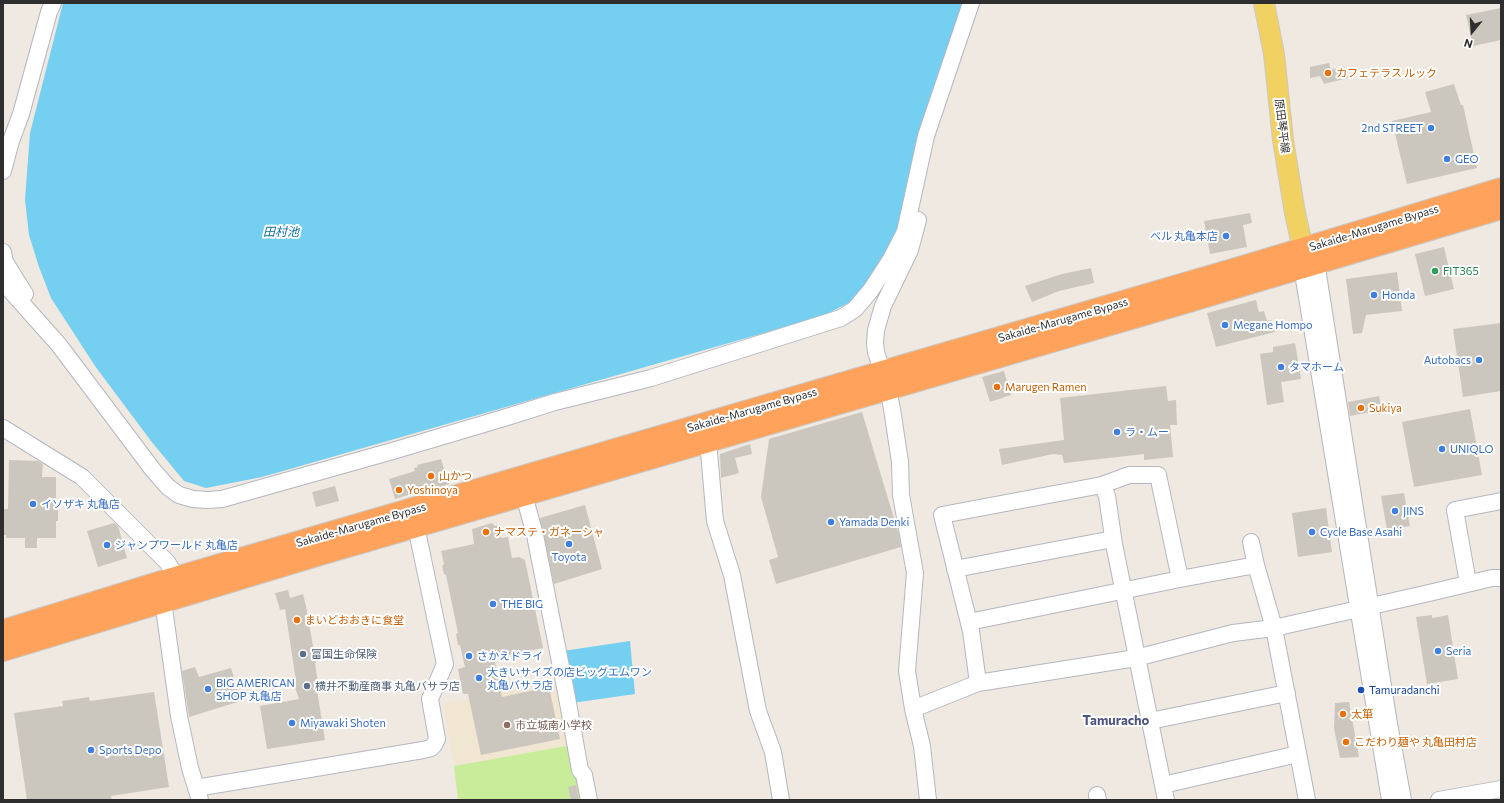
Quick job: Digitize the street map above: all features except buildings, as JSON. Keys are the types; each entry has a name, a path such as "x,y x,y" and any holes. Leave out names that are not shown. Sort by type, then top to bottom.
{"highway":[{"name":"Sakaide-Marugame Bypass","path":"1307,259 1501,189"},
{"name":"Sakaide-Marugame Bypass","path":"3,650 163,601 414,518 885,380 1307,259 1501,208"},
{"name":"Sakaide-Marugame Bypass","path":"3,631 177,578 414,518 524,495 708,441 885,380"}],"main road":[{"name":"原田琴平線","path":"1264,3 1274,54 1284,140 1307,259"}],"street":[{"path":"3,171 11,141 21,114 49,12 53,3"},
{"path":"3,252 5,262 15,280 59,345 168,488 179,495 193,499 222,499 403,448 555,402 651,378 841,318 856,308 871,290 891,259 904,232 926,136 971,3"},
{"path":"918,172 920,173 921,184 919,216 916,229 910,250 883,306 876,330 875,343 876,352 885,380 897,437 900,462 901,495 915,573 907,671 913,709 922,746 928,800"},
{"path":"1307,259 1365,608 1390,800"},
{"path":"3,282 59,345"},
{"path":"3,428 82,477 167,562 177,578"},
{"path":"708,441 715,521 732,575 758,711 773,752 781,800"},
{"path":"978,683 969,622 942,516 1102,485 1129,475 1158,475 1180,579"},
{"path":"1102,485 1107,496 1113,539 1136,658 1165,793 1298,754"},
{"path":"524,495 535,535 580,770 584,775 589,800"},
{"path":"1468,583 1455,510 1501,501"},
{"path":"163,601 179,716 190,768 198,794 430,748 434,745 437,739 430,699 445,664 414,518"},
{"path":"955,569 1113,539"},
{"path":"1251,542 1274,628 1307,800"},
{"path":"969,622 1256,565"},
{"path":"913,709 978,683 1136,658 1233,633 1274,628 1468,583 1492,578 1501,578"},
{"path":"1365,608 1404,800"},
{"path":"1150,721 1287,693"},
{"path":"1439,800 1501,789"}],"shaded area":[{"name":"市立城南小学校","path":"630,641 635,694 572,703 572,745 458,800 454,766 443,704 561,680"}],"green space":[{"path":"572,745 585,800 458,800 454,766"}],"water":[{"name":"田村池","path":"63,3 966,3 905,213 876,280 850,302 823,316 262,477 206,488 184,481 151,441 95,366 51,298 29,235 25,200 30,133"},
{"path":"630,641 635,694 572,703 563,651"}],"place":[{"name":"カフェテラス ルック","path":"1328,73"},
{"name":"2nd STREET","path":"1431,128"},
{"name":"GEO","path":"1447,159"},
{"name":"ベル 丸亀本店","path":"1226,236"},
{"name":"FIT365","path":"1435,271"},
{"name":"Honda","path":"1374,295"},
{"name":"Megane Hompo","path":"1225,325"},
{"name":"Autobacs","path":"1479,360"},
{"name":"タマホーム","path":"1281,367"},
{"name":"Marugen Ramen","path":"997,387"},
{"name":"Sukiya","path":"1361,408"},
{"name":"ラ・ムー","path":"1117,432"},
{"name":"UNIQLO","path":"1442,449"},
{"name":"山かつ","path":"431,476"},
{"name":"Yoshinoya","path":"399,490"},
{"name":"イソザキ 丸亀店","path":"33,504"},
{"name":"JINS","path":"1395,511"},
{"name":"Yamada Denki","path":"831,522"},
{"name":"ナマステ・ガネーシャ","path":"486,532"},
{"name":"Cycle Base Asahi","path":"1312,532"},
{"name":"Toyota","path":"569,544"},
{"name":"ジャンプワールド 丸亀店","path":"107,545"},
{"name":"THE BIG","path":"493,604"},
{"name":"まいどおおきに食堂","path":"297,620"},
{"name":"Seria","path":"1438,651"},
{"name":"富国生命保険","path":"303,654"},
{"name":"さかえドライ","path":"469,656"},
{"name":"大きいサイズの店ビッグエムワン 丸亀バサラ店","path":"479,678"},
{"name":"横井不動産商事 丸亀バサラ店","path":"307,686"},
{"name":"BIG AMERICAN SHOP 丸亀店","path":"208,689"},
{"name":"Tamuradanchi","path":"1361,690"},
{"name":"太箪","path":"1343,714"},
{"name":"Miyawaki Shoten","path":"292,723"},
{"name":"市立城南小学校","path":"507,725"},
{"name":"こだわり麺や 丸亀田村店","path":"1346,742"},
{"name":"Sports Depo","path":"91,750"}],"district":[{"name":"Tamuracho","path":"1116,721"}]}
